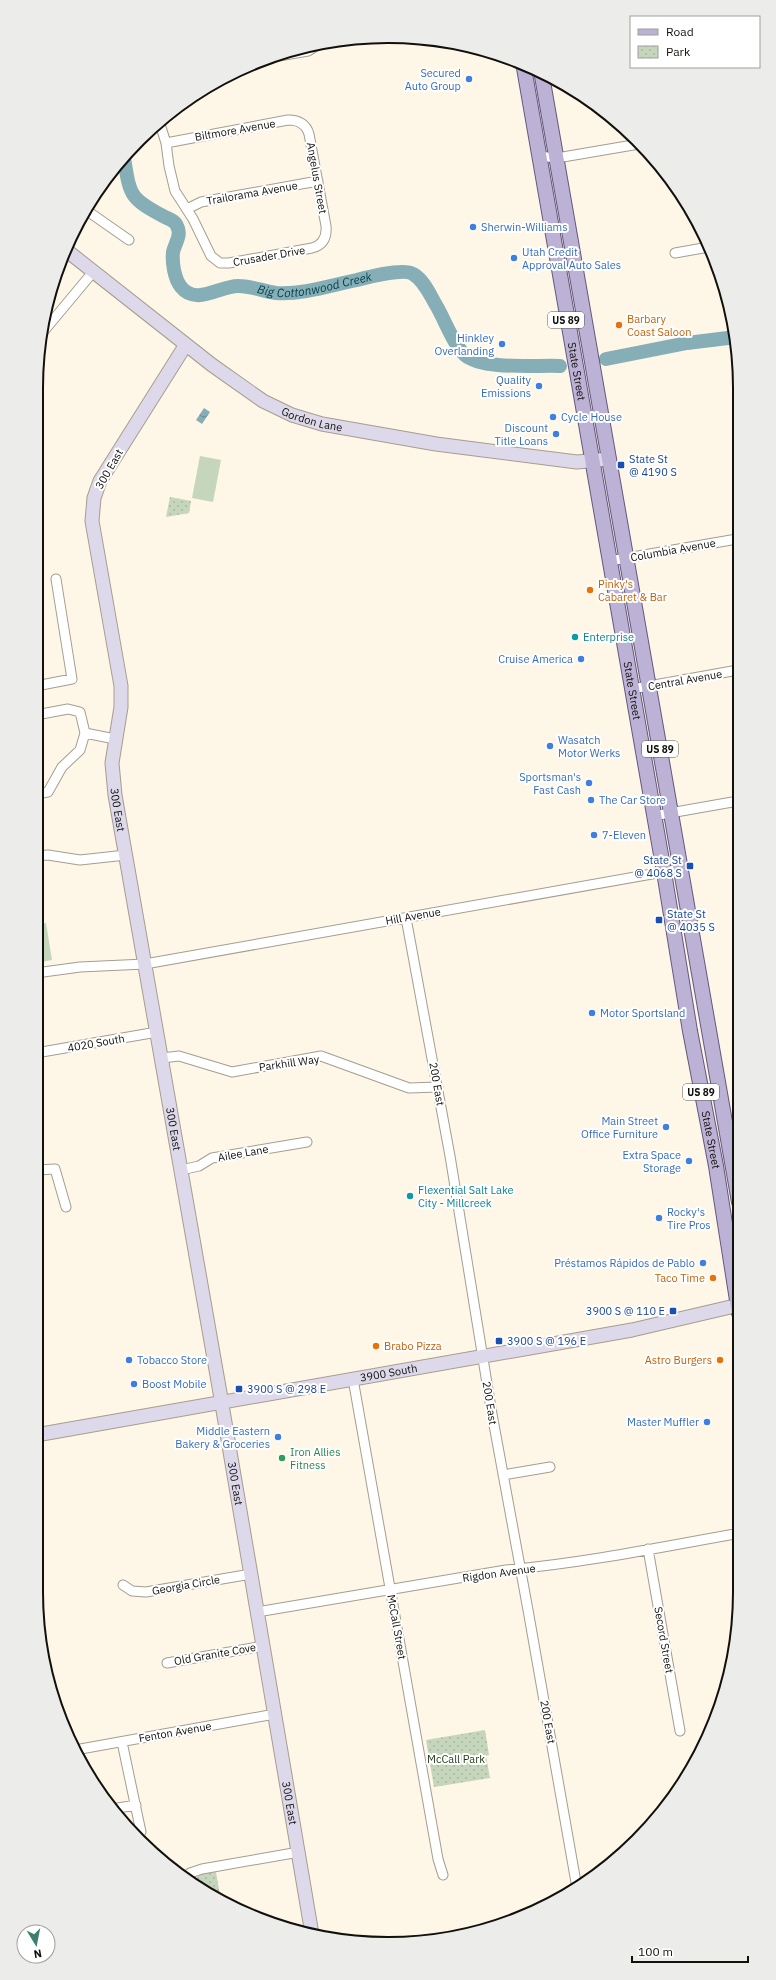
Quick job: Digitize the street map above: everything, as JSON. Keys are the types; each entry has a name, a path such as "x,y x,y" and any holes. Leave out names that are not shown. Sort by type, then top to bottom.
{"main road":[{"name":"State Street","path":"524,71 591,462 664,872 690,1031 716,1166 733,1271"},
{"name":"State Street","path":"543,80 733,1168"}],"street":[{"name":"Biltmore Avenue","path":"166,142 288,120 303,124"},
{"name":"Angelus Street","path":"303,124 309,134 326,235"},
{"name":"Crusader Drive","path":"162,129 166,142 174,187 211,256 223,263 312,248 321,243 326,235"},
{"path":"538,156 557,158 633,145"},
{"name":"Trailorama Avenue","path":"187,209 201,202 318,181"},
{"path":"90,213 129,240"},
{"path":"675,253 703,248"},
{"name":"Gordon Lane","path":"70,253 185,346 263,401 292,415 306,420 436,444 577,462 591,462 609,459"},
{"path":"49,324 93,272"},
{"name":"300 East","path":"185,346 100,481 92,509 93,532 121,686 120,708 115,739 113,775 222,1402 311,1928"},
{"name":"Columbia Avenue","path":"609,561 733,540"},
{"path":"43,685 72,679 56,579"},
{"name":"Central Avenue","path":"632,689 733,671"},
{"path":"43,714 68,709 80,712 85,733 80,750 62,767 48,792 43,793"},
{"path":"85,733 115,739"},
{"path":"653,816 733,802"},
{"path":"43,855 80,860 126,855"},
{"name":"Hill Avenue","path":"43,972 80,967 145,964 680,869"},
{"name":"200 East","path":"406,918 438,1088 503,1475 576,1881"},
{"name":"4020 South","path":"43,1052 157,1032"},
{"name":"Parkhill Way","path":"162,1058 184,1057 232,1072 321,1056 409,1088 438,1088"},
{"name":"Ailee Lane","path":"181,1170 199,1166 215,1157 307,1142"},
{"path":"43,1170 55,1169 66,1207"},
{"name":"3900 South","path":"43,1434 632,1330 733,1309"},
{"name":"McCall Street","path":"353,1379 438,1859 443,1875"},
{"path":"503,1475 550,1467"},
{"name":"Rigdon Avenue","path":"258,1612 520,1568 536,1568 733,1534"},
{"name":"Secord Street","path":"648,1549 680,1731"},
{"name":"Georgia Circle","path":"123,1585 132,1591 146,1592 251,1574"},
{"name":"Old Granite Cove","path":"167,1663 263,1646"},
{"name":"Fenton Avenue","path":"81,1749 275,1714"},
{"path":"122,1742 141,1832"},
{"path":"119,1808 136,1805"},
{"path":"190,1875 202,1869 299,1852"}],"green space":[{"path":"200,456 221,460 213,502 192,498"},
{"path":"170,497 191,501 189,513 166,517"},
{"path":"46,923 52,960 43,962 43,924"},
{"name":"McCall Park","path":"485,1730 489,1755 486,1756 490,1778 434,1787 426,1740"},
{"path":"216,1872 220,1893 196,1879 206,1873"}],"water":[{"path":"204,408 210,412 202,424 196,420"}],"waterway":[{"name":"Big Cottonwood Creek","path":"125,165 130,188 137,199 143,205 173,221 177,226 179,233 173,252 173,265 175,275 181,287 187,292 194,295 201,295 238,286 276,293 296,293 369,277 408,272 413,274 424,284 453,338 465,355 473,360 484,363 510,366 560,366"},
{"name":"Big Cottonwood Creek","path":"606,359 687,343 729,338"}],"place":[{"name":"Secured Auto Group","path":"469,79"},
{"name":"Sherwin-Williams","path":"473,227"},
{"name":"Utah Credit Approval Auto Sales","path":"514,258"},
{"name":"Barbary Coast Saloon","path":"619,325"},
{"name":"Hinkley Overlanding","path":"502,344"},
{"name":"Quality Emissions","path":"539,386"},
{"name":"Cycle House","path":"553,417"},
{"name":"Discount Title Loans","path":"556,434"},
{"name":"State St @ 4190 S","path":"621,465"},
{"name":"Pinky's Cabaret & Bar","path":"590,590"},
{"name":"Enterprise","path":"575,637"},
{"name":"Cruise America","path":"581,659"},
{"name":"Wasatch Motor Werks","path":"550,746"},
{"name":"Sportsman's Fast Cash","path":"589,783"},
{"name":"The Car Store","path":"591,800"},
{"name":"7-Eleven","path":"594,835"},
{"name":"State St @ 4068 S","path":"690,866"},
{"name":"State St @ 4035 S","path":"659,920"},
{"name":"Motor Sportsland","path":"592,1013"},
{"name":"Main Street Office Furniture","path":"666,1127"},
{"name":"Extra Space Storage","path":"689,1161"},
{"name":"Flexential Salt Lake City - Millcreek","path":"410,1196"},
{"name":"Rocky's Tire Pros","path":"659,1218"},
{"name":"Préstamos Rápidos de Pablo","path":"703,1263"},
{"name":"Taco Time","path":"713,1278"},
{"name":"3900 S @ 110 E","path":"673,1311"},
{"name":"3900 S @ 196 E","path":"499,1341"},
{"name":"Brabo Pizza","path":"376,1346"},
{"name":"Tobacco Store","path":"129,1360"},
{"name":"Astro Burgers","path":"720,1360"},
{"name":"Boost Mobile","path":"134,1384"},
{"name":"3900 S @ 298 E","path":"239,1389"},
{"name":"Master Muffler","path":"707,1422"},
{"name":"Middle Eastern Bakery & Groceries","path":"278,1437"},
{"name":"Iron Allies Fitness","path":"282,1458"}]}
